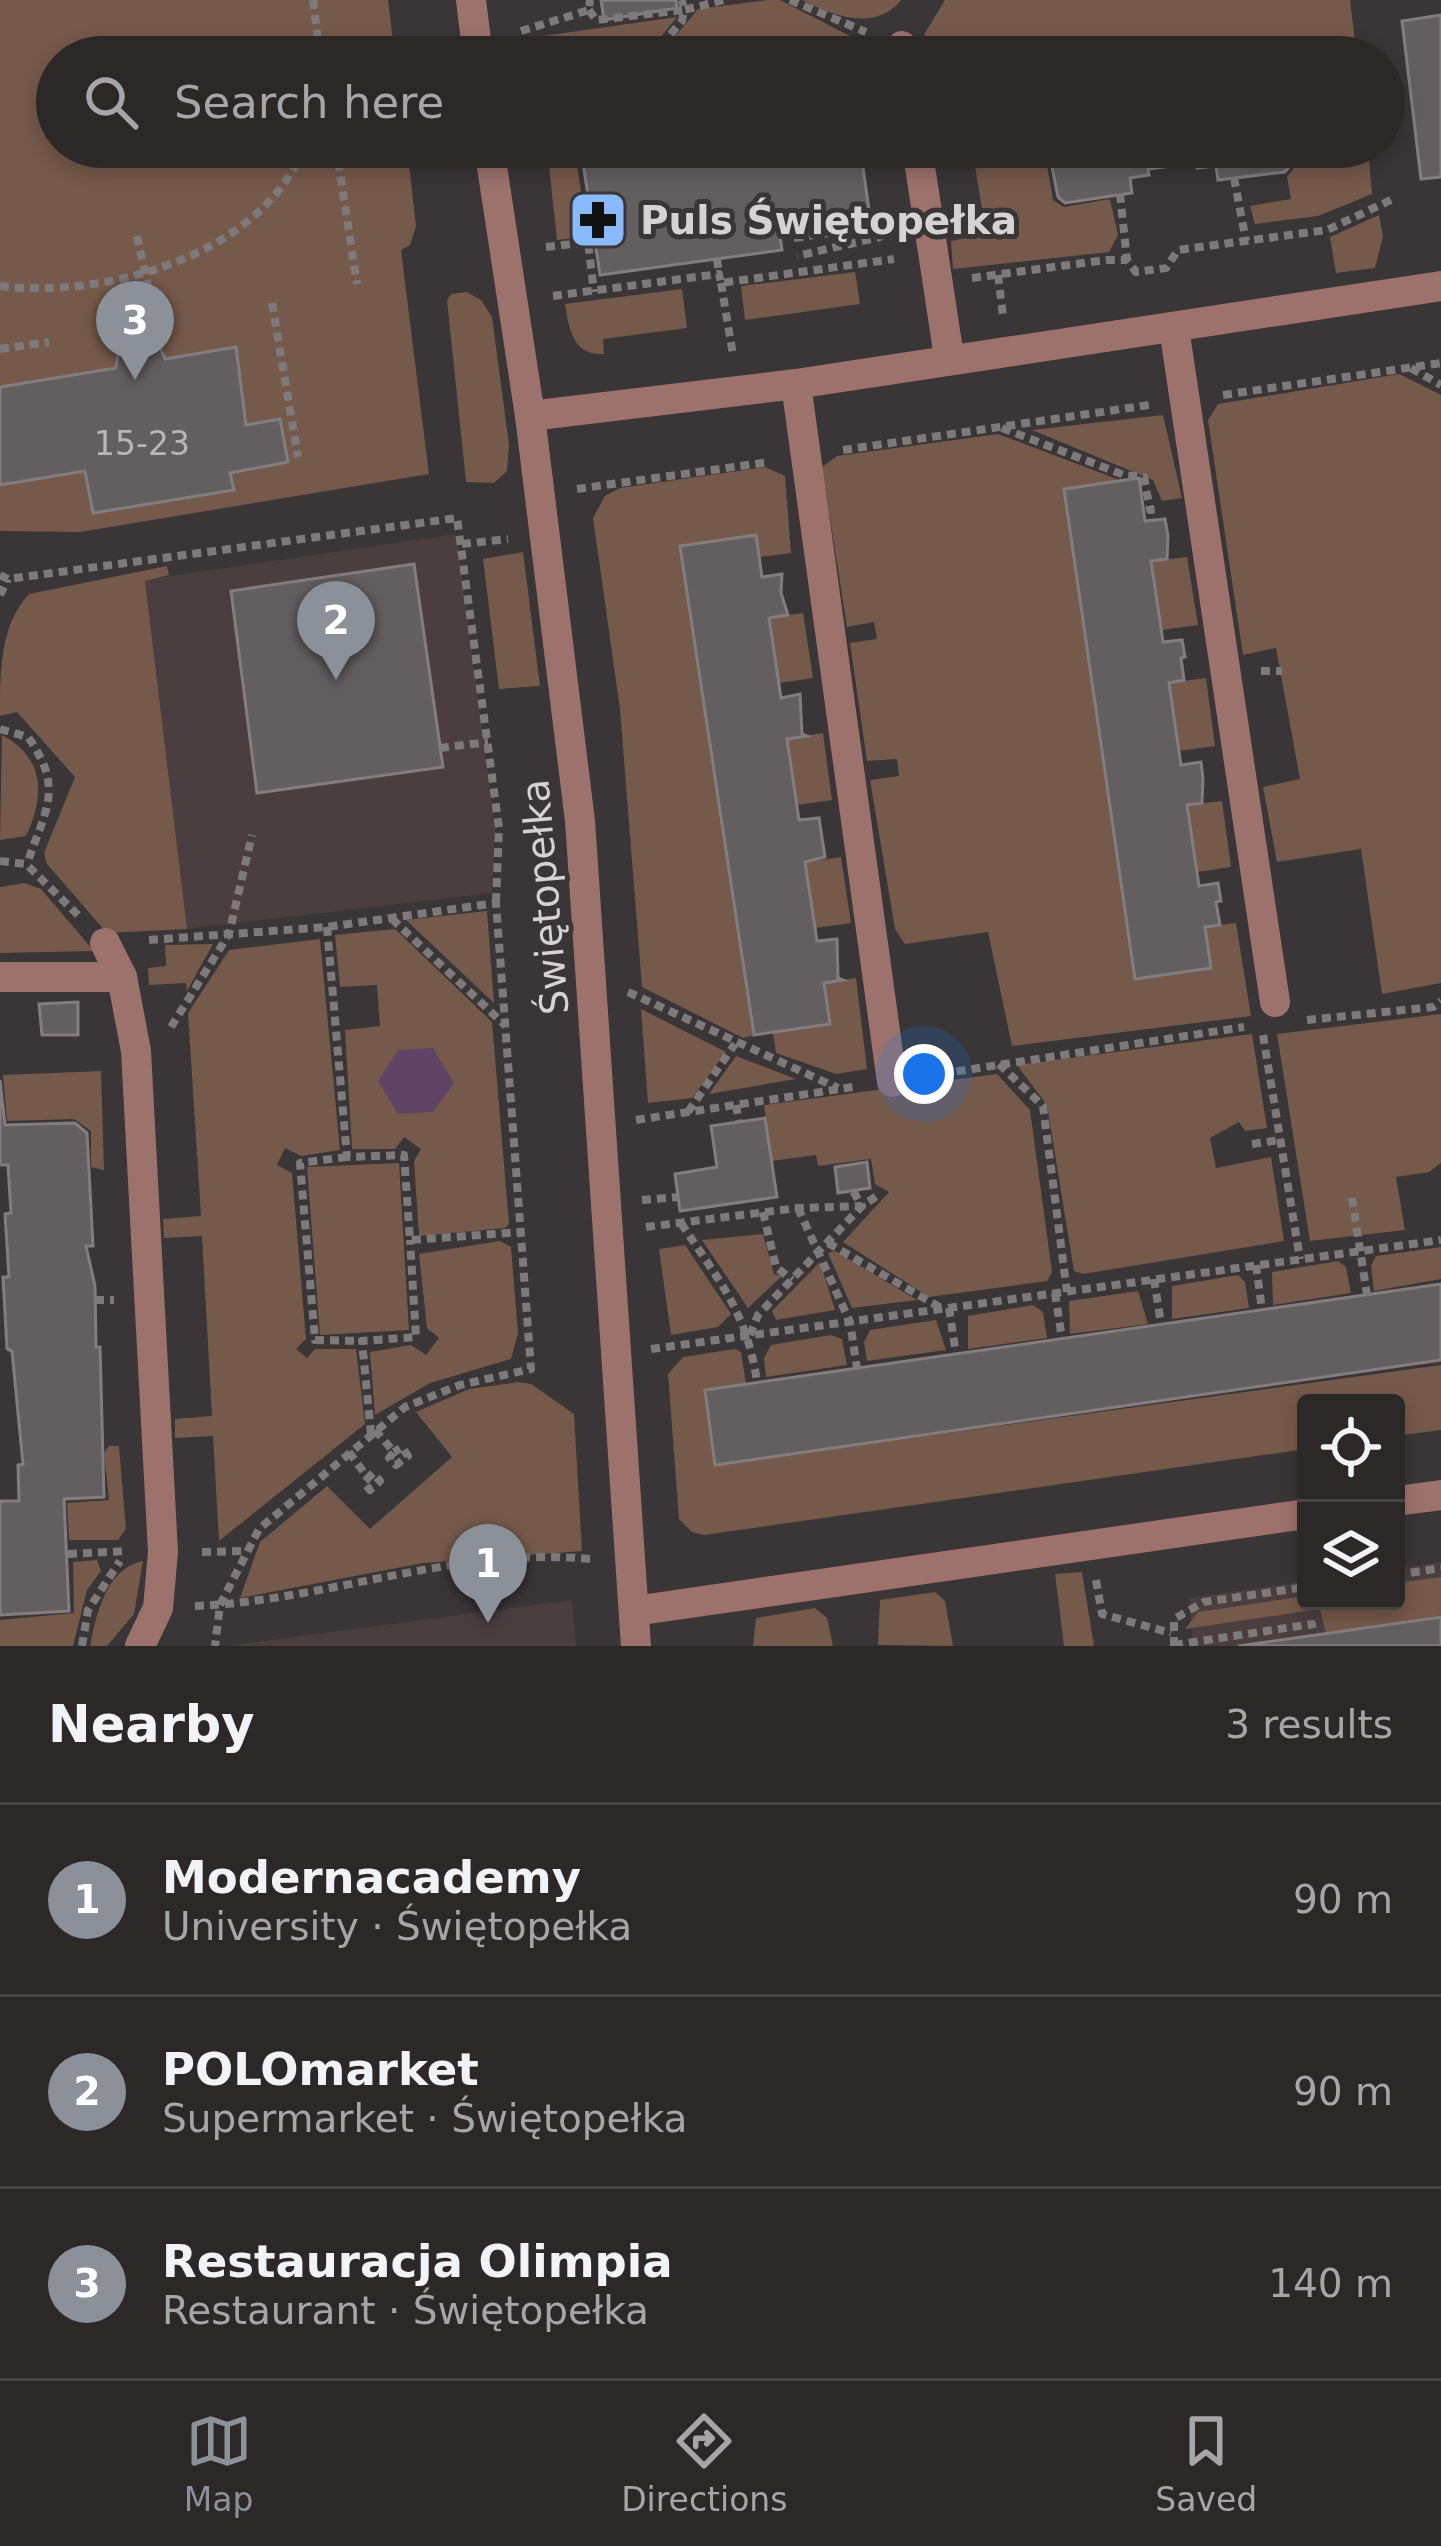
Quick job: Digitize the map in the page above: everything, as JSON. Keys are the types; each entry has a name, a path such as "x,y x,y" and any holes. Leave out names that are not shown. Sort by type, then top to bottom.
{"street":[{"path":"471,0 475,36"},
{"name":"Świętopełka","path":"492,168 530,416 580,821 636,1646"},
{"path":"920,168 950,357"},
{"path":"530,416 796,384 1441,286"},
{"path":"1174,328 1275,1002"},
{"path":"796,384 892,1082"},
{"path":"105,943 122,977 136,1051 163,1552 158,1608 140,1646"},
{"path":"0,977 122,977"},
{"path":"1405,1500 1441,1495"},
{"path":"634,1611 1297,1515"}],"path":[{"path":"314,0 318,36"},
{"path":"521,31 589,5 602,22 724,0"},
{"path":"790,0 870,36"},
{"path":"669,36 682,20 683,5"},
{"path":"0,286 59,288 143,272 184,257 261,211 282,190 293,168"},
{"path":"339,168 357,284"},
{"path":"1234,178 1246,241"},
{"path":"1120,194 1127,260 1136,272 1166,268 1178,250 1327,230 1393,200"},
{"path":"889,214 895,259"},
{"path":"797,256 880,237 878,226 794,236 797,256 800,273"},
{"path":"137,236 156,322"},
{"path":"546,248 588,242 594,292"},
{"path":"717,259 739,392"},
{"path":"553,296 800,273 895,259 971,278 1127,260"},
{"path":"272,303 298,457"},
{"path":"0,349 49,342"},
{"path":"577,489 1441,363"},
{"path":"1410,368 1441,386"},
{"path":"1001,427 1124,475 1144,477 1150,510 1198,502"},
{"path":"0,596 4,577 458,518 499,828 496,903 531,1369 429,1396 373,1432 260,1529 220,1605 215,1646"},
{"path":"0,729 28,737 49,773 46,818 26,864"},
{"path":"440,748 488,742"},
{"path":"135,1085 229,934 252,836"},
{"path":"0,861 26,864 105,943 327,927 496,903"},
{"path":"391,918 506,1026"},
{"path":"327,927 346,1157"},
{"path":"627,991 841,1089"},
{"path":"1304,1020 1438,1005"},
{"path":"635,1120 1261,1024 1300,1259"},
{"path":"687,1113 735,1044"},
{"path":"998,1063 1042,1106 1067,1292"},
{"path":"736,1105 739,1122"},
{"path":"1252,1144 1280,1140"},
{"path":"404,1155 416,1337 315,1340 300,1163 346,1157 404,1155"},
{"path":"853,1191 862,1206"},
{"path":"750,1335 758,1315 862,1206 880,1194"},
{"path":"640,1200 678,1197"},
{"path":"1352,1198 1367,1295"},
{"path":"642,1228 798,1208 862,1206"},
{"path":"798,1208 850,1322 857,1368"},
{"path":"764,1212 776,1268 792,1280"},
{"path":"681,1223 750,1335 757,1382"},
{"path":"410,1240 522,1232"},
{"path":"650,1350 1441,1240"},
{"path":"828,1243 946,1308 956,1354"},
{"path":"1256,1265 1262,1310"},
{"path":"1154,1279 1161,1324"},
{"path":"1055,1293 1062,1339"},
{"path":"362,1341 373,1432 394,1452"},
{"path":"349,1452 368,1478"},
{"path":"158,1608 220,1605 421,1569 515,1559 594,1560"},
{"path":"1405,1574 1441,1568"},
{"path":"1297,1588 1190,1605 1174,1619 1174,1645 1312,1624 1314,1635"}],"shaded area":[{"path":"0,0 388,0 392,36 36,36 36,168 409,168 416,226 410,245 401,250 429,474 80,532 0,531"},
{"path":"780,0 850,36 676,36 698,9"},
{"path":"802,0 901,0 879,16 854,18"},
{"path":"945,0 1350,0 1354,36 924,36"},
{"path":"677,17 662,36 543,36"},
{"path":"549,168 577,168 588,237 557,240"},
{"path":"975,168 1048,168 1053,200 1064,207 1110,199 1118,235 1109,252 953,269 951,241 986,234"},
{"path":"1294,168 1370,168 1372,194 1318,216 1255,224 1250,206 1291,199 1287,177"},
{"path":"1379,215 1383,236 1375,268 1336,273 1330,237"},
{"path":"855,272 860,304 745,320 741,286"},
{"path":"682,289 687,328 603,339 604,354 585,351 571,331 565,304"},
{"path":"467,292 481,300 492,317 509,445 507,471 494,483 466,482 447,300 451,294"},
{"path":"1399,374 1441,395 1441,983 1382,994 1361,849 1277,862 1263,787 1300,779 1276,648 1243,655 1208,420 1218,404"},
{"path":"1163,415 1182,498 1162,501 1153,480 1032,430"},
{"path":"998,434 1122,481 1064,490 1135,978 1210,968 1205,927 1236,923 1251,1016 1012,1046 988,932 905,944 895,929 870,780 899,776 897,759 867,761 850,643 877,639 874,622 847,627 822,467 837,456"},
{"path":"765,467 785,476 791,553 760,557 756,535 680,546 754,1035 743,1038 642,987 620,709 593,518 605,496 620,488"},
{"path":"456,534 495,828 492,893 187,929 144,580"},
{"path":"523,552 540,686 499,689 483,559"},
{"path":"1187,557 1198,625 1162,630 1151,561"},
{"path":"167,566 169,575 145,581 187,929 107,933 47,864 44,853 75,777 17,712 0,716 4,650 12,620 29,594"},
{"path":"803,613 813,678 779,683 769,618"},
{"path":"1206,678 1215,746 1179,751 1169,683"},
{"path":"823,733 832,800 797,805 787,739"},
{"path":"2,735 27,755 38,793 26,836 0,840"},
{"path":"1222,801 1231,867 1197,872 1187,805"},
{"path":"841,857 851,923 815,928 805,862"},
{"path":"24,883 41,889 94,951 0,953 0,887"},
{"path":"487,911 494,1003 406,920"},
{"path":"395,929 492,1022 509,1224 505,1228 419,1236 414,1161 421,1149 404,1137 395,1149 352,1149 345,1030 380,1026 377,985 340,987 335,935"},
{"path":"320,939 340,1150 301,1156 285,1148 277,1165 292,1173 306,1339 296,1349 307,1358 315,1349 356,1349 365,1424 219,1541 213,1436 175,1438 175,1419 212,1416 202,1236 164,1238 163,1219 201,1216 188,1013 229,950"},
{"path":"213,944 187,991 186,983 149,985 148,968 166,966 165,945"},
{"path":"856,978 867,1069 836,1074 776,1053 773,1033 829,1024 824,983"},
{"path":"641,1009 726,1052 692,1098 648,1103"},
{"path":"1441,1014 1441,1163 1429,1172 1396,1177 1405,1230 1310,1241 1277,1034"},
{"path":"1252,1034 1267,1128 1245,1131 1239,1122 1210,1138 1216,1168 1271,1157 1284,1241 1083,1274 1074,1271 1047,1105 1017,1065"},
{"path":"433,1048 454,1083 433,1112 398,1114 378,1081 398,1050"},
{"path":"736,1056 796,1079 709,1094"},
{"path":"101,1071 104,1170 91,1167 91,1131 74,1119 7,1121 3,1075"},
{"path":"997,1074 1030,1110 1052,1272 1047,1281 929,1297 843,1242 889,1192 875,1184 871,1159 818,1166 816,1155 772,1161 764,1105"},
{"path":"399,1163 409,1330 320,1335 307,1167"},
{"path":"763,1234 774,1274 782,1276 748,1308 702,1240"},
{"path":"500,1241 511,1247 518,1333 511,1359 430,1383 375,1415 370,1352 411,1345 426,1355 439,1338 427,1328 419,1254"},
{"path":"685,1245 731,1314 718,1327 671,1335 659,1249"},
{"path":"1441,1247 1441,1279 1374,1291 1371,1266 1376,1256"},
{"path":"835,1251 917,1300 852,1308 828,1253"},
{"path":"1338,1261 1346,1267 1351,1293 1273,1305 1272,1272"},
{"path":"820,1262 835,1310 776,1320 772,1311"},
{"path":"1238,1275 1245,1282 1249,1308 1172,1319 1172,1286"},
{"path":"1138,1291 1148,1324 1070,1334 1069,1301"},
{"path":"1033,1305 1043,1312 1047,1338 968,1349 968,1316"},
{"path":"936,1320 946,1350 867,1361 864,1342 870,1330"},
{"path":"831,1335 842,1339 847,1365 766,1377 764,1358 771,1345"},
{"path":"741,1352 746,1384 705,1391 716,1465 1441,1365 1441,1430 1405,1435 1405,1394 1297,1394 1297,1450 704,1535 692,1532 679,1519 668,1374 683,1357"},
{"path":"531,1384 574,1414 582,1551 423,1563 240,1598 260,1542 327,1486 370,1529 452,1457 416,1412 469,1389"},
{"path":"109,1446 119,1446 126,1529 118,1540 69,1540 67,1503 109,1500 104,1453"},
{"path":"97,1560 101,1571 87,1590 73,1646 0,1646 0,1620 74,1613 73,1562"},
{"path":"143,1561 134,1614 107,1646 90,1646 112,1583 130,1565"},
{"path":"1441,1562 1441,1646 1193,1646 1189,1598 1297,1582 1297,1610 1405,1610 1405,1568"},
{"path":"1082,1572 1094,1646 1064,1646 1055,1574"},
{"path":"1441,1577 1441,1615 1326,1634 1320,1610 1405,1610 1405,1582"},
{"path":"935,1592 945,1601 953,1646 878,1645 880,1600"},
{"path":"1297,1597 1297,1610 1313,1610 1185,1629 1198,1612"},
{"path":"572,1600 576,1646 233,1646 233,1645"},
{"path":"815,1608 827,1618 833,1646 753,1646 756,1618"}],"building":[{"path":"601,0 676,0 677,8 604,20"},
{"path":"1441,15 1441,177 1421,179 1402,21"},
{"path":"584,168 863,168 871,223 780,236 782,250 600,275"},
{"path":"1052,168 1156,168 1148,169 1149,175 1130,178 1132,193 1065,203 1058,197"},
{"path":"1216,168 1288,168 1285,172 1218,180"},
{"path":"159,345 165,359 236,347 246,425 280,419 288,462 230,473 234,490 93,513 85,471 0,485 0,387 116,368 118,352"},
{"path":"1139,478 1145,521 1165,519 1168,536 1167,559 1151,561 1163,642 1182,640 1185,657 1181,658 1184,680 1169,683 1181,765 1201,762 1202,803 1187,805 1199,886 1218,883 1221,901 1216,902 1220,925 1205,927 1211,968 1135,979 1064,489"},
{"path":"756,535 762,577 782,574 781,593 788,615 769,618 781,698 800,694 802,734 807,736 787,739 799,820 819,818 825,857 805,862 817,941 837,939 838,978 843,980 824,983 830,1024 754,1035 680,546"},
{"path":"414,564 443,767 257,793 231,591"},
{"path":"78,1002 78,1035 42,1035 39,1004"},
{"path":"0,1080 5,1125 75,1123 87,1133 93,1246 86,1246 95,1286 96,1347 100,1347 104,1497 64,1499 69,1611 0,1615 0,1501 19,1501 18,1465 23,1464 12,1351 7,1349 3,1277 9,1277 5,1214 11,1213 8,1165 0,1165"},
{"path":"765,1118 777,1197 680,1211 675,1174 717,1167 711,1126"},
{"path":"867,1162 870,1188 838,1193 835,1167"},
{"path":"1441,1284 1441,1360 715,1465 705,1390"},
{"path":"1441,1617 1441,1646 1238,1646 1323,1634"}],"place":[{"name":"Puls Świętopełka","path":"598,220"},
{"name":"Restauracja Olimpia","path":"135,380"},
{"name":"POLOmarket","path":"336,680"},
{"name":"Modernacademy","path":"488,1623"}]}
